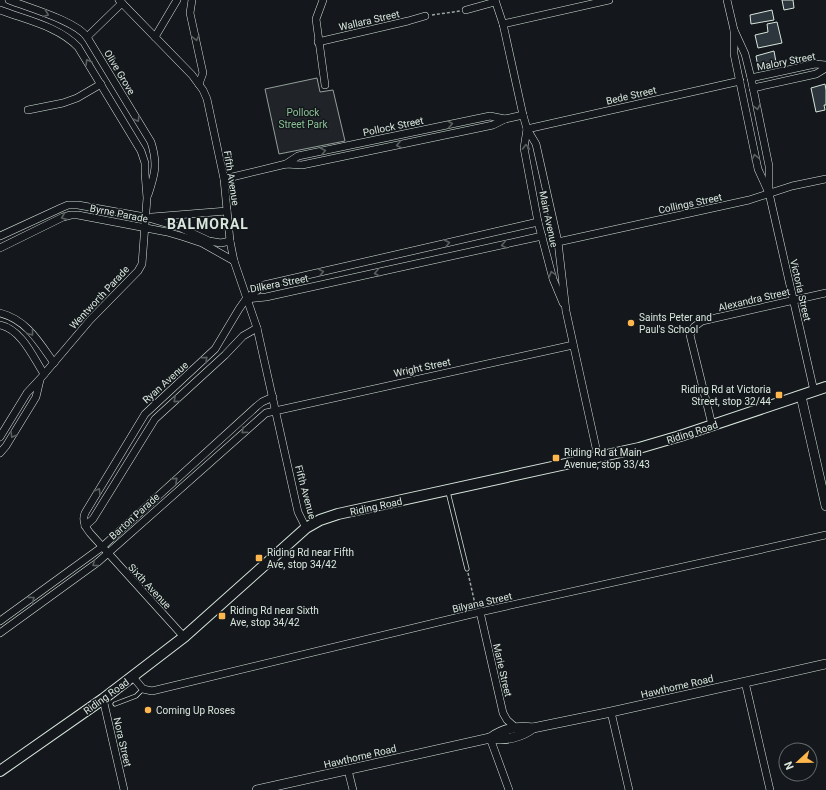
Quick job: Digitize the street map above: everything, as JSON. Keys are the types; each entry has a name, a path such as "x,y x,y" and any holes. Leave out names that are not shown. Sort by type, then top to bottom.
{"main road":[{"name":"Riding Road","path":"0,770 133,677 184,637 306,528 320,520 338,514 639,448 826,388"}],"street":[{"name":"Olive Grove","path":"9,0 73,25 83,31 151,142 156,165 155,175 147,198"},
{"path":"156,37 177,0"},
{"path":"192,0 190,13 204,74 199,84"},
{"path":"323,0 316,19 324,85"},
{"path":"502,24 609,0"},
{"name":"Victoria Street","path":"727,0 734,30 745,54 751,78 769,166 769,193"},
{"path":"466,10 495,1"},
{"name":"Main Avenue","path":"495,1 502,24 527,129 536,144 558,242 566,311 598,457"},
{"path":"87,37 121,2"},
{"name":"Fifth Avenue","path":"121,2 156,37 199,84 207,99 224,179 230,241 234,262 257,328 298,512 306,528"},
{"name":"Olive Grove","path":"0,10 59,32 70,38 78,46 142,151 145,162 147,198 145,217"},
{"name":"Wallara Street","path":"318,42 425,16"},
{"name":"Victoria Street","path":"734,30 734,54 758,169 769,193 814,392"},
{"name":"Malory Street","path":"751,78 815,64 826,66"},
{"name":"Malory Street","path":"752,88 816,74 826,66"},
{"name":"Bede Street","path":"527,129 740,81"},
{"path":"28,110 63,103 77,98 101,84"},
{"name":"Pollock Street","path":"224,179 286,164 310,164 493,125 505,119 523,115"},
{"name":"Main Avenue","path":"527,129 524,148 538,222 553,279 566,311"},
{"name":"Collings Street","path":"558,242 749,200 769,193 826,179"},
{"name":"Byrne Parade","path":"0,236 68,206 78,205 145,217 179,228 209,241 220,243 230,241"},
{"name":"Byrne Parade","path":"145,217 227,211"},
{"name":"Byrne Parade","path":"0,248 71,215 78,215 167,232 202,243 234,262"},
{"name":"Wentworth Parade","path":"0,437 27,392 42,377 90,320 138,271 142,264 145,217"},
{"name":"Dilkera Street","path":"246,299 264,284 538,222"},
{"name":"Dilkera Street","path":"246,299 274,295 542,236"},
{"name":"Alexandra Street","path":"712,425 690,336 694,327 702,321 826,293"},
{"name":"Ryan Avenue","path":"246,299 215,349 145,414 85,513 83,518 85,526 93,519 155,419 243,336 257,328"},
{"path":"0,313 17,320 28,328 54,363"},
{"path":"0,325 5,326 20,336 42,377"},
{"name":"Wright Street","path":"276,410 573,345"},
{"name":"Wentworth Parade","path":"0,453 6,446 36,397 42,377"},
{"path":"801,396 826,506"},
{"name":"Barton Parade","path":"0,621 102,547 257,406 273,397"},
{"name":"Barton Parade","path":"0,633 107,554 257,419 266,413 276,410"},
{"path":"85,526 102,547"},
{"name":"Bilyana Street","path":"143,689 152,690 480,612 826,535"},
{"name":"Sixth Avenue","path":"102,547 184,637"},
{"name":"Marie Street","path":"480,612 503,713 507,720 516,728"},
{"name":"Hawthorne Road","path":"257,790 490,738 498,732 516,728 533,728 611,712 826,664"},
{"path":"133,677 143,689"},
{"path":"745,682 770,790"},
{"name":"Nora Street","path":"103,699 124,790"},
{"path":"611,712 629,790"},
{"name":"Hawthorne Road","path":"490,738 499,740 526,734 533,728"},
{"path":"490,738 509,790"},
{"path":"348,770 353,790"}],"lane":[{"path":"448,491 467,570"},
{"name":"Bilyana Street","path":"115,704 136,696 143,689"}],"path":[{"path":"425,16 466,10"},
{"path":"467,570 475,604"}],"green space":[{"name":"Pollock Street Park","path":"317,78 320,92 333,90 345,141 279,154 265,89"}],"building":[{"path":"782,0 793,0 794,8 784,10"},
{"path":"772,10 774,20 751,24 750,15"},
{"path":"777,22 782,43 758,48 755,35 768,32 767,24"},
{"path":"774,51 776,62 758,67 756,56"},
{"path":"825,84 825,110 816,112 811,88"}],"place":[{"name":"Saints Peter and Paul's School","path":"631,323"},
{"name":"Riding Rd at Victoria Street, stop 32/44","path":"779,395"},
{"name":"Riding Rd at Main Avenue, stop 33/43","path":"556,458"},
{"name":"Riding Rd near Fifth Ave, stop 34/42","path":"259,558"},
{"name":"Riding Rd near Sixth Ave, stop 34/42","path":"222,616"},
{"name":"Coming Up Roses","path":"148,710"}],"district":[{"name":"BALMORAL","path":"208,224"}]}
